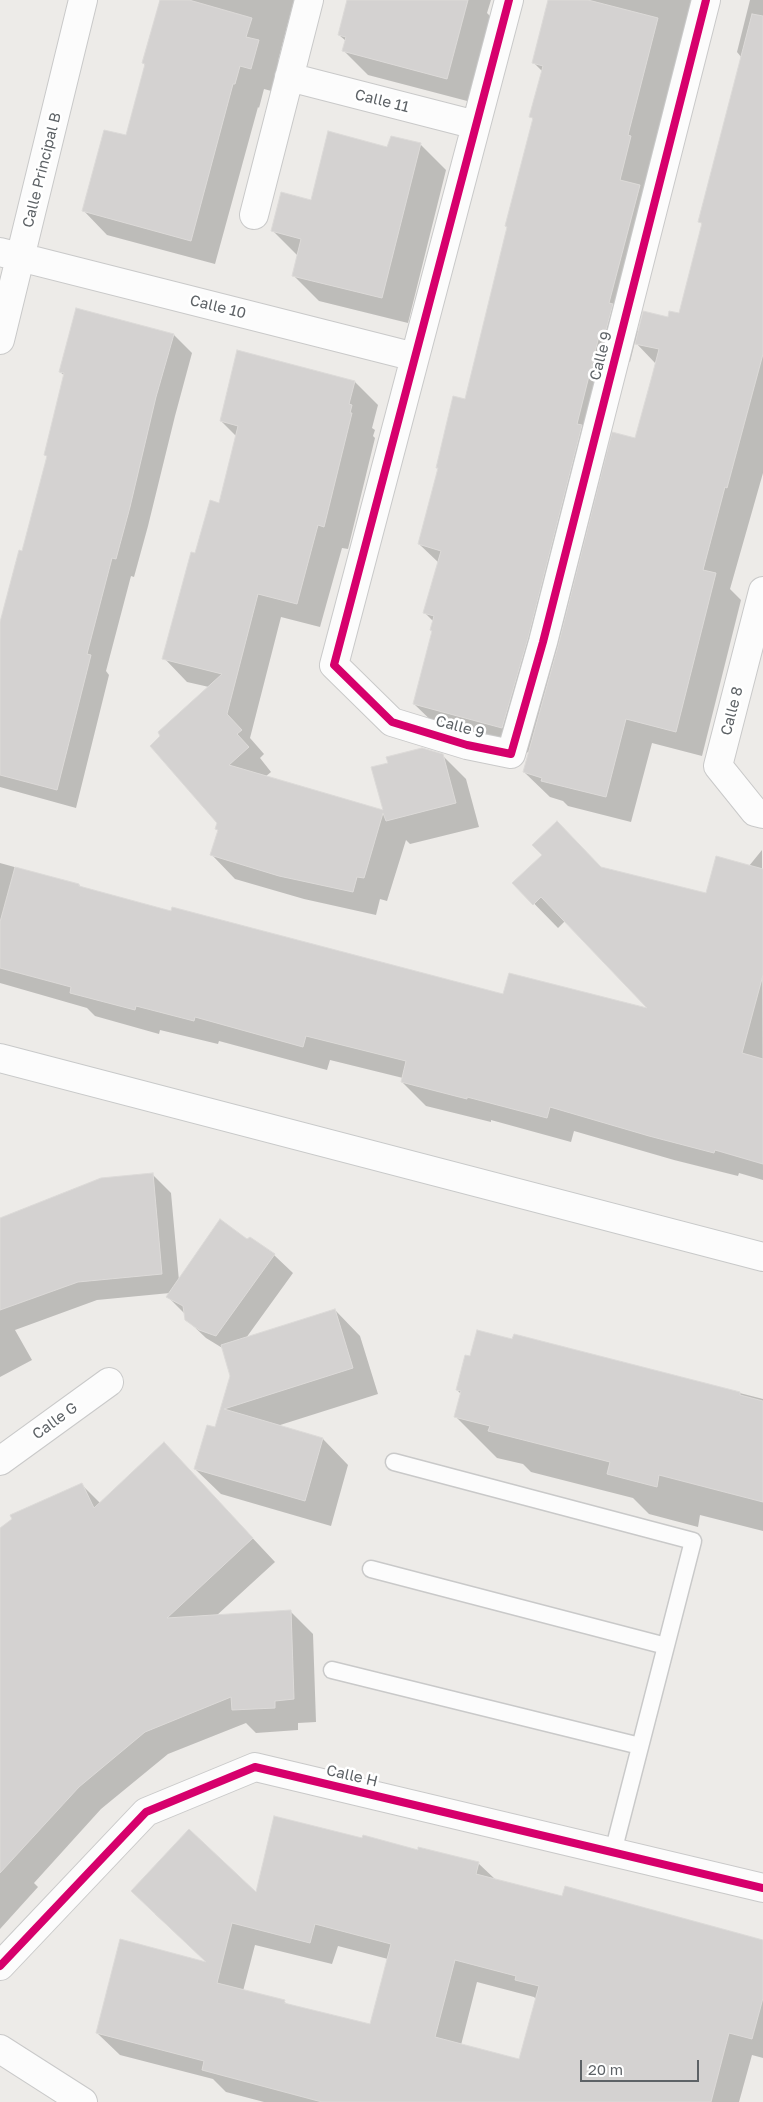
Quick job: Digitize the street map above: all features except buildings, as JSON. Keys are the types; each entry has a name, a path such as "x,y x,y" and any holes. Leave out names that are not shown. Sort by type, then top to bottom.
{"street":[{"name":"Calle Principal B","path":"0,340 10,254 83,0"},
{"path":"254,215 309,0"},
{"name":"Calle 9","path":"509,0 334,665 392,722 467,745 511,754 543,642 706,0"},
{"name":"Calle 11","path":"289,77 476,125"},
{"name":"Calle 10","path":"10,254 414,357"},
{"name":"Calle 8","path":"763,591 718,766 755,812 763,814"},
{"path":"0,1058 763,1257"},
{"name":"Calle G","path":"0,1461 109,1382"},
{"name":"Calle H","path":"0,1966 146,1812 255,1767 763,1888"},
{"path":"0,2049 84,2102"}],"lane":[{"path":"394,1462 693,1541 613,1852"},
{"path":"371,1569 666,1646"},
{"path":"332,1670 640,1746"}],"cycle path":[{"path":"509,0 334,665 392,722 467,745 511,754 543,642 706,0"},
{"path":"0,1966 146,1812 255,1767 763,1888"}]}
